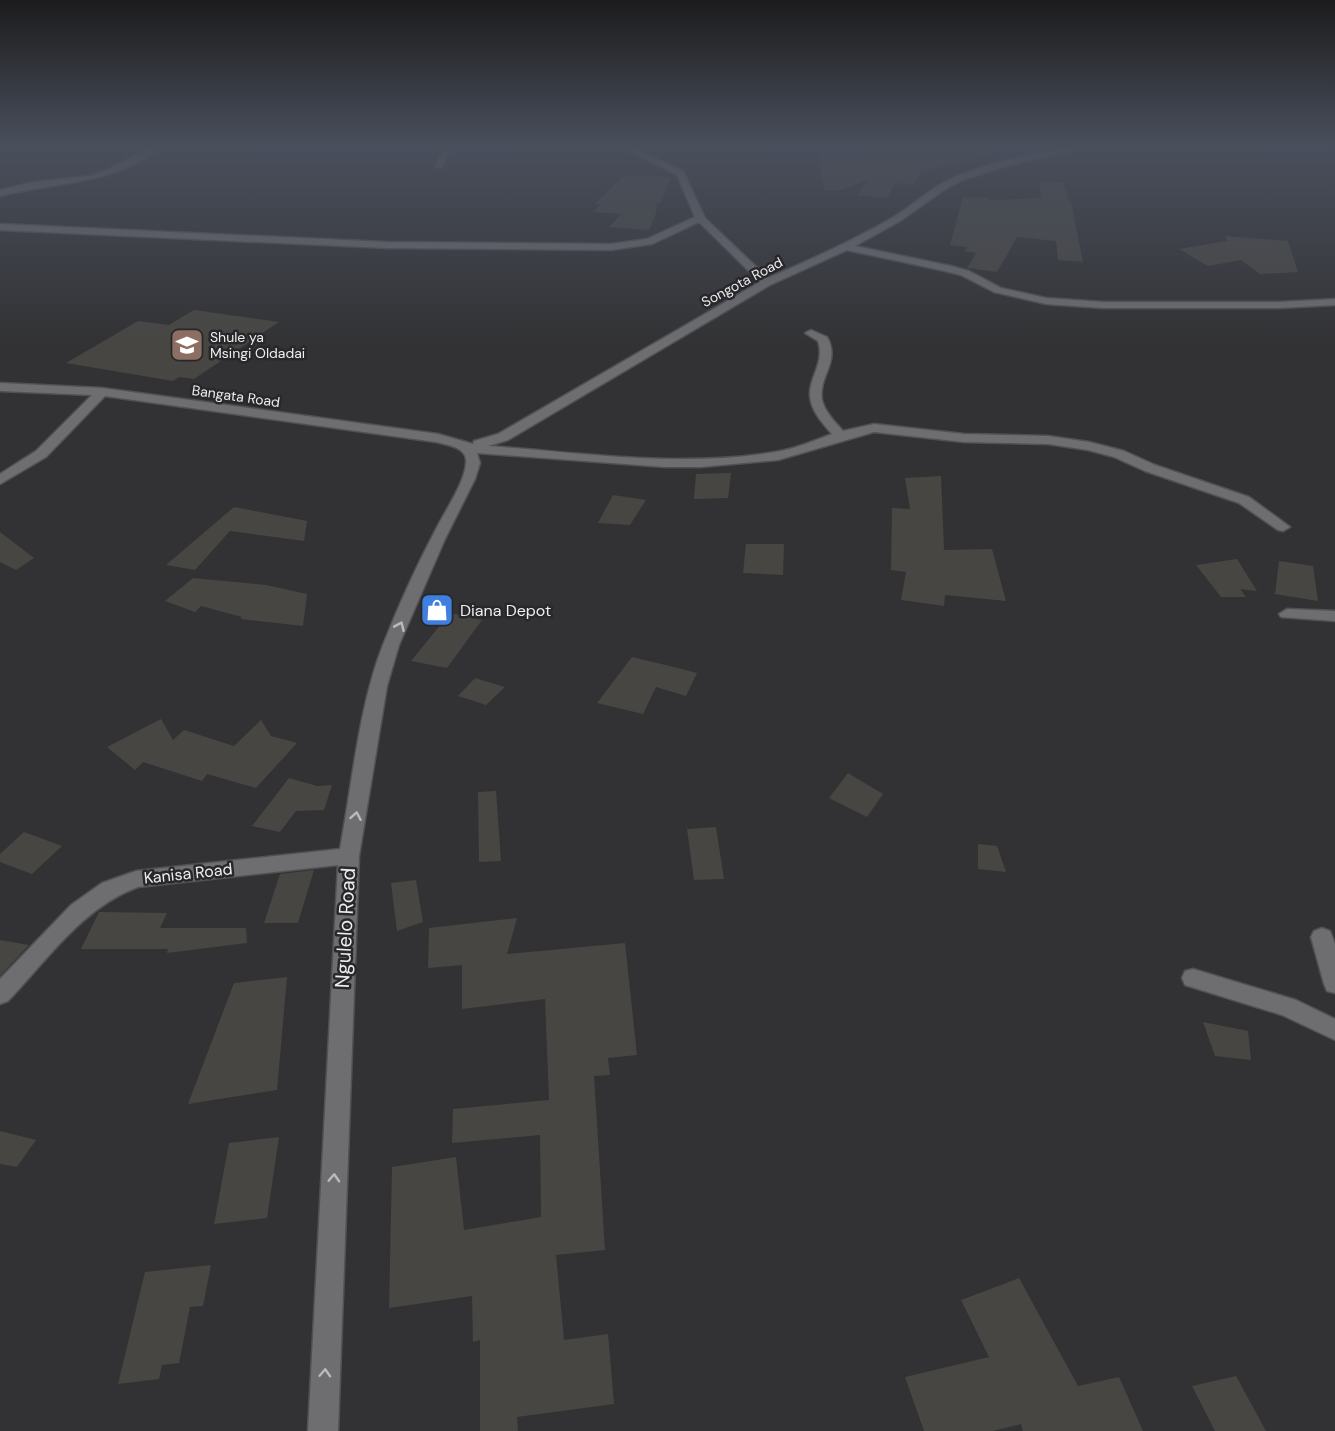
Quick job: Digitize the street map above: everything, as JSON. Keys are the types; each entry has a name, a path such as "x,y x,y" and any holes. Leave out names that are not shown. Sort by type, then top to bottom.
{"street":[{"path":"698,213 700,218 753,266 766,283"},
{"name":"Songota Road","path":"458,446 486,443 503,437 766,283 846,247 906,213"},
{"path":"0,227 387,245 611,247 649,242 700,218"},
{"path":"846,247 947,268 965,273 1004,292 1046,302 1102,306 1280,305 1335,302"},
{"path":"811,333 823,339 828,354 816,398 818,406 840,436"},
{"name":"Bangata Road","path":"0,387 102,392 438,438 458,446"},
{"path":"0,480 41,454 102,392"},
{"path":"458,446 665,463 700,463 778,456 840,436 874,428 890,428 943,437 1047,440 1089,446 1244,500 1283,527"},
{"name":"Ngulelo Road","path":"323,1431 349,856 378,686 396,635 468,479 473,463 472,455 458,446"},
{"path":"1287,614 1335,616"},
{"name":"Kanisa Road","path":"0,994 79,911 109,889 136,879 349,856"},
{"path":"1322,937 1335,984"},
{"path":"1193,978 1288,1007 1335,1030"}],"building":[{"path":"604,213 656,213 649,230 609,227 621,214"},
{"path":"959,213 1073,213 1083,262 1058,260 1056,241 1017,237 997,272 967,268 976,253 964,251 967,247 950,245"},
{"path":"1225,236 1288,241 1298,272 1260,274 1241,260 1208,266 1179,249 1227,241"},
{"path":"194,310 279,322 194,379 179,377 173,381 66,363 138,321 169,325"},
{"path":"731,473 728,498 694,499 696,474"},
{"path":"941,476 944,550 992,549 1006,601 945,595 944,606 901,600 906,572 891,570 892,508 910,509 905,478"},
{"path":"613,495 646,500 630,525 598,523"},
{"path":"234,507 307,521 304,541 230,531 195,570 166,565"},
{"path":"0,532 34,558 16,570 0,562"},
{"path":"746,544 784,544 783,575 743,573"},
{"path":"1237,559 1257,591 1240,589 1246,597 1221,597 1196,565"},
{"path":"1279,561 1313,566 1318,601 1275,594"},
{"path":"193,578 266,585 307,594 303,626 241,619 242,617 201,606 195,612 165,601"},
{"path":"450,613 482,620 447,668 411,661"},
{"path":"632,657 697,673 686,696 656,687 643,714 597,703"},
{"path":"475,678 505,687 486,705 458,696"},
{"path":"161,719 173,740 184,730 234,746 261,720 271,736 297,743 256,788 207,774 202,781 143,762 135,770 107,747"},
{"path":"848,773 883,794 867,817 829,798"},
{"path":"289,778 317,786 332,785 324,810 296,811 280,832 252,826"},
{"path":"496,791 501,861 479,862 478,792"},
{"path":"716,827 724,879 694,880 687,829"},
{"path":"24,832 62,846 32,874 0,862 0,854"},
{"path":"978,844 997,846 1006,872 978,869"},
{"path":"314,870 298,923 264,923 280,874"},
{"path":"416,880 423,922 397,931 391,883"},
{"path":"99,912 167,913 160,928 246,928 247,943 167,953 168,949 81,949"},
{"path":"517,918 507,954 625,943 637,1055 608,1058 610,1075 594,1076 605,1250 556,1255 564,1340 608,1334 614,1404 517,1417 518,1431 480,1431 480,1340 473,1342 472,1296 389,1308 392,1167 456,1157 464,1230 541,1217 540,1135 452,1143 453,1109 549,1100 545,999 462,1009 462,965 428,968 429,928"},
{"path":"0,940 29,945 0,976"},
{"path":"287,977 277,1090 188,1104 234,983"},
{"path":"1203,1022 1248,1031 1251,1060 1215,1056"},
{"path":"0,1131 36,1140 17,1167 0,1164"},
{"path":"279,1137 267,1218 214,1224 229,1143"},
{"path":"211,1265 203,1306 190,1307 179,1363 162,1365 159,1379 118,1384 145,1272"},
{"path":"1019,1278 1078,1386 1119,1377 1143,1431 1023,1431 1021,1424 993,1431 924,1431 905,1377 989,1357 961,1300"},
{"path":"1236,1376 1266,1431 1215,1431 1192,1386"}],"place":[{"name":"Shule ya Msingi Oldadai","path":"187,345"},
{"name":"Diana Depot","path":"437,610"}]}
